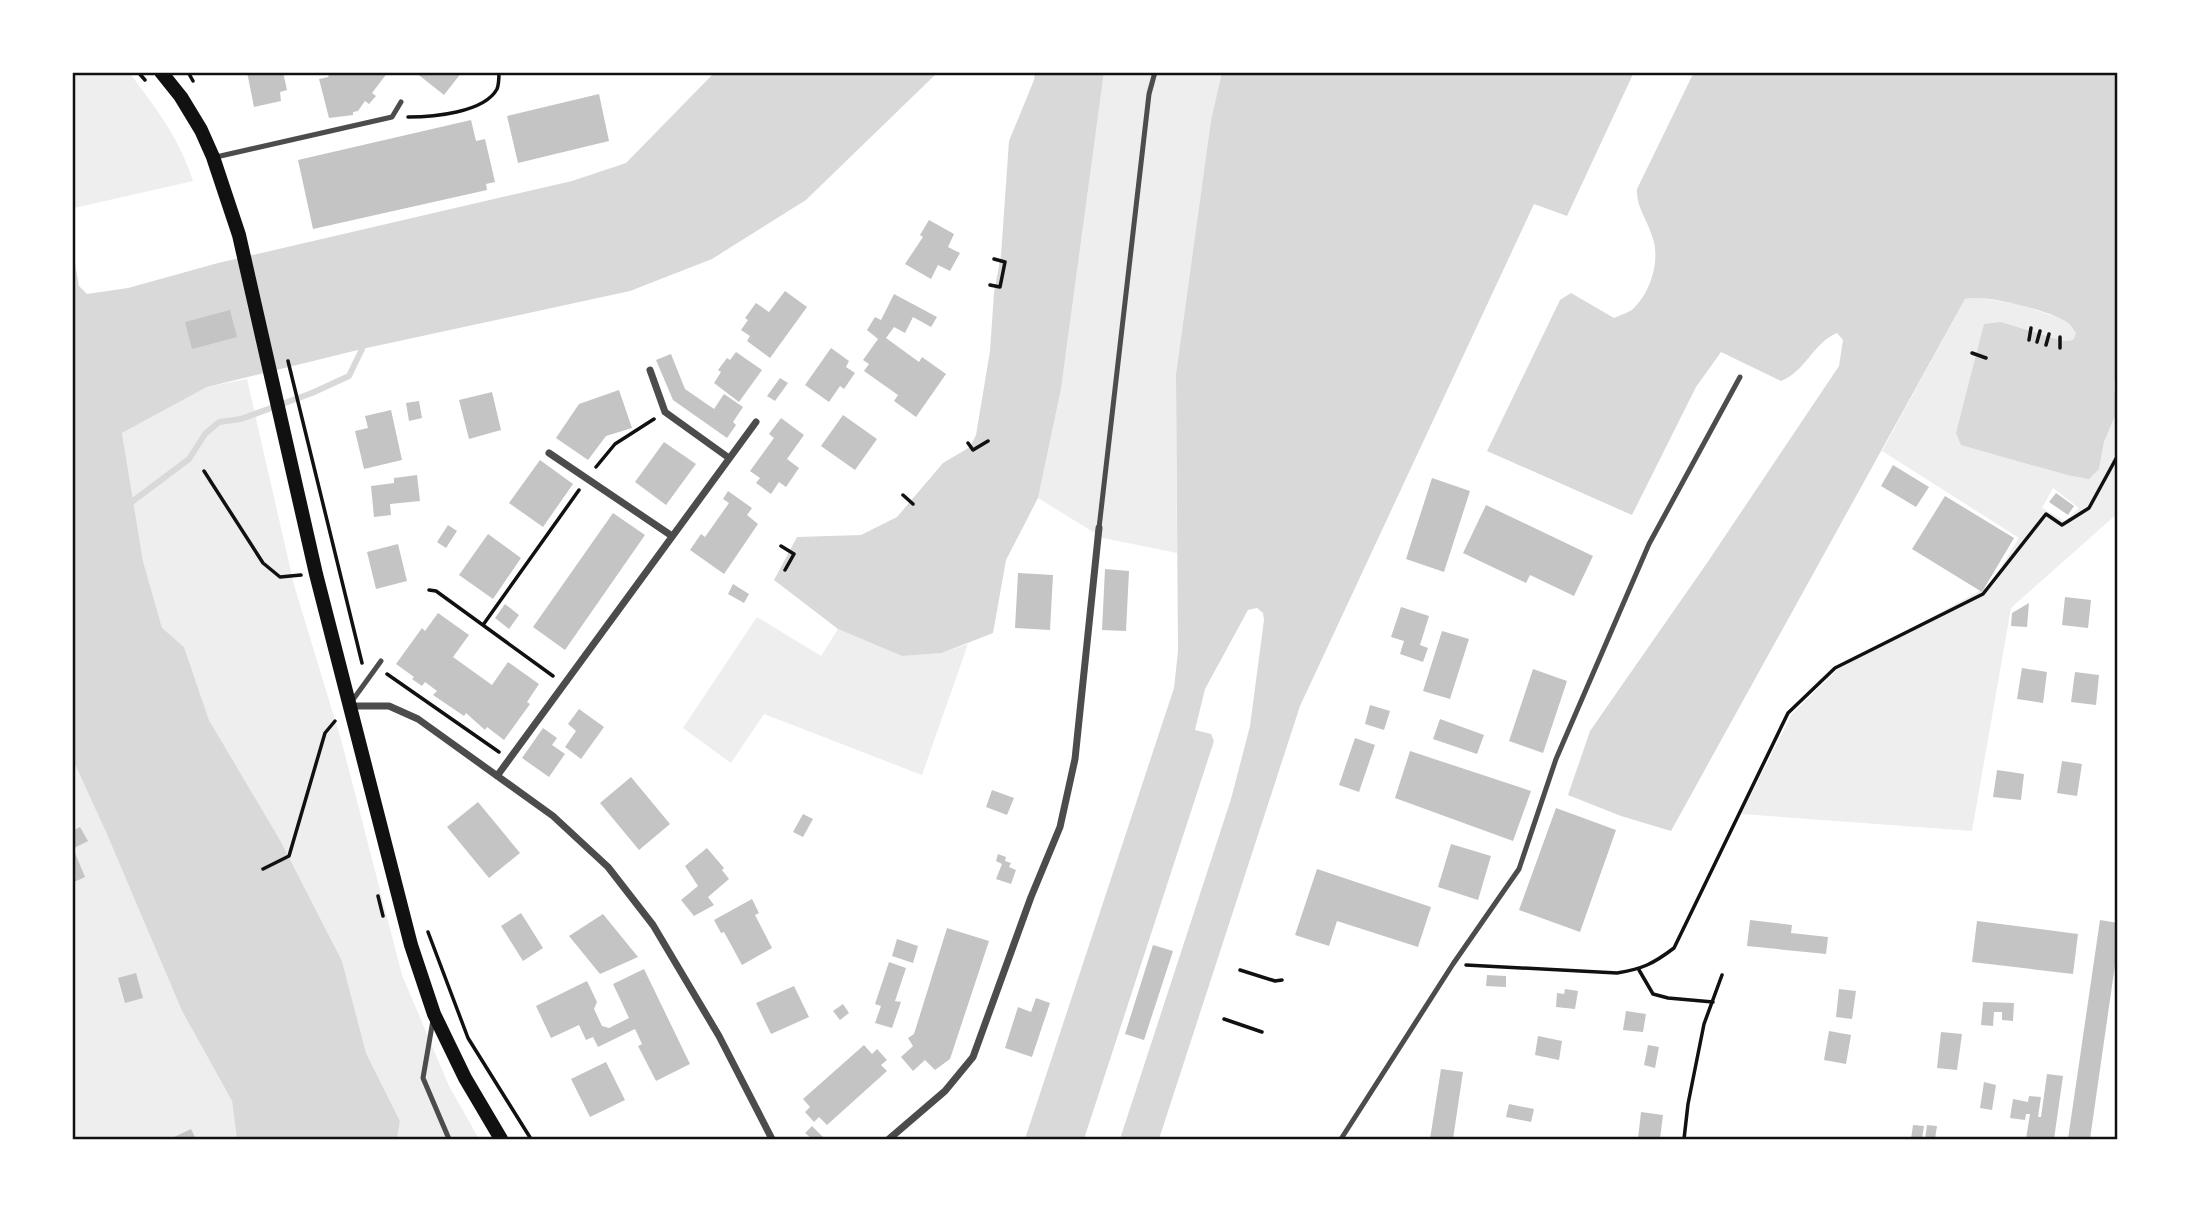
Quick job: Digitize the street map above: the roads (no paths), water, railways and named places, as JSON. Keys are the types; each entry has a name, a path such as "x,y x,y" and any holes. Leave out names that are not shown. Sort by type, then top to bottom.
{"main road":[{"path":"161,72 181,97 201,130 239,235 316,574 411,945 434,1014 465,1078 501,1139"}],"street":[{"path":"650,370 665,412 729,458"},
{"path":"498,776 756,422"},
{"path":"549,453 584,481 673,536"},
{"path":"889,1139 945,1091 973,1057 1031,897 1060,827 1075,759 1099,528"},
{"path":"349,706 389,706 418,719 553,816 608,867 653,925 719,1036 772,1139"}],"lane":[{"path":"1099,528 1149,94 1155,72"},
{"path":"213,158 392,117 401,102"},
{"path":"1341,1139 1453,964 1519,869 1556,759 1649,544 1740,377"},
{"path":"349,706 381,661"},
{"path":"434,1014 423,1078 449,1139"}],"waterway":[{"path":"129,504 189,459 205,434 219,422 241,419 312,393 349,376 362,349 360,341"}]}
